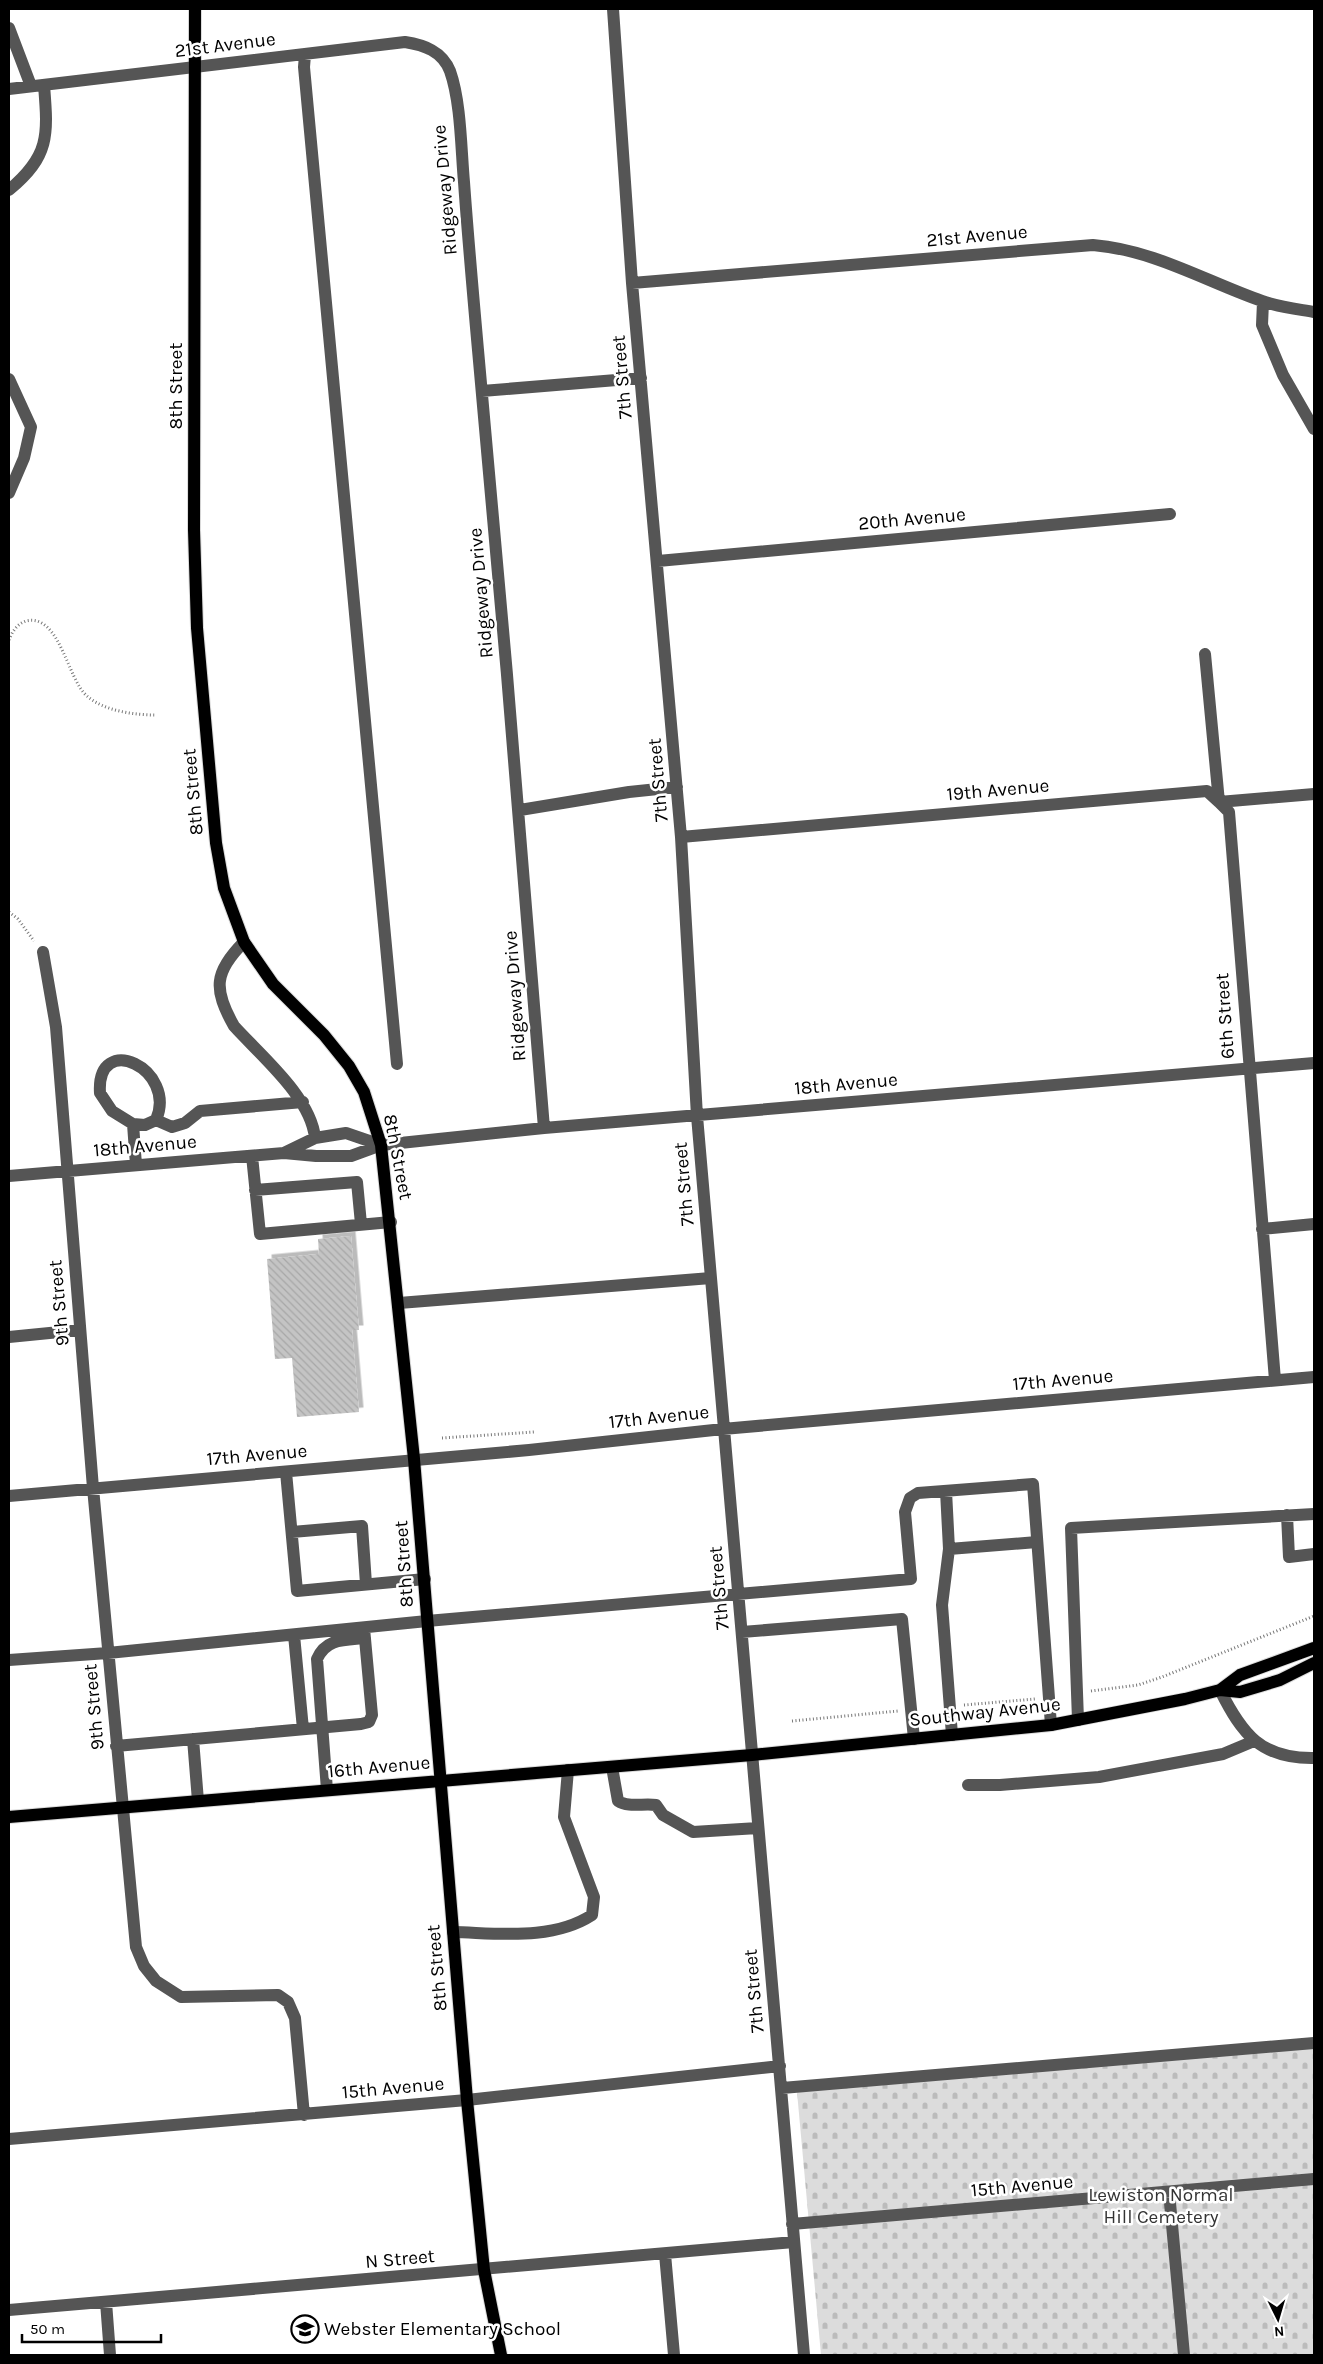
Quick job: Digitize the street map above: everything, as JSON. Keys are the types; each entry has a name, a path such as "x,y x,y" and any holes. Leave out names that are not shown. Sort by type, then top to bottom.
{"main road":[{"name":"8th Street","path":"195,9 194,530 198,628 218,862 224,888 244,942 273,984 324,1035 349,1066 364,1092 381,1145 391,1222 425,1579 439,1780 467,2100 484,2270 502,2355"},
{"name":"Southway Avenue","path":"1220,1690 1240,1675 1314,1648"},
{"name":"Southway Avenue","path":"752,1755 1050,1726 1220,1690 1240,1692 1280,1680 1314,1663"},
{"name":"16th Avenue","path":"9,1817 752,1755"}],"street":[{"name":"7th Street","path":"613,9 632,283 681,837 697,1116 804,2355"},
{"path":"9,28 38,86 46,120 44,141 33,168 9,190"},
{"name":"21st Avenue","path":"9,89 405,42 422,45 442,57"},
{"path":"304,55 397,1064"},
{"name":"Ridgeway Drive","path":"442,57 450,70 460,124 520,810 544,1128"},
{"name":"21st Avenue","path":"632,283 1093,245 1146,255 1192,271 1263,302 1314,312"},
{"path":"1263,302 1262,325 1283,375 1314,429"},
{"path":"482,391 641,378"},
{"path":"9,379 31,427 24,458 9,493"},
{"name":"20th Avenue","path":"658,561 1170,514"},
{"name":"6th Street","path":"1205,654 1219,802 1229,812 1248,1068 1275,1380"},
{"path":"520,810 629,792 677,787"},
{"name":"19th Avenue","path":"681,837 1207,791 1219,802"},
{"path":"1219,802 1314,794"},
{"path":"244,942 229,957 218,979 226,1013 234,1026 303,1102 314,1124 315,1138"},
{"name":"9th Street","path":"43,952 56,1027 93,1488 121,1807 136,1947 144,1966 156,1981 182,1997 278,1995 288,2002 295,2018 304,2115"},
{"path":"128,1060 145,1069 152,1079 161,1104 156,1120 145,1125 133,1124 112,1111 100,1093 104,1070 114,1061 128,1060"},
{"name":"18th Avenue","path":"9,1176 284,1153 316,1156 351,1156 381,1145 544,1128 1314,1063"},
{"path":"156,1120 166,1126 179,1126 200,1111 303,1102"},
{"path":"133,1124 136,1165"},
{"name":"18th Avenue","path":"284,1153 315,1138 346,1133 381,1145"},
{"path":"252,1156 260,1234 391,1222"},
{"path":"255,1190 358,1182 361,1224"},
{"path":"1262,1229 1314,1224"},
{"path":"399,1302 711,1278"},
{"path":"9,1336 80,1330"},
{"name":"17th Avenue","path":"9,1496 286,1472 723,1429 1314,1377"},
{"path":"286,1472 298,1591 425,1579"},
{"path":"327,1790 316,1670 320,1652 326,1645 336,1640 365,1633 427,1622 910,1578 905,1512 910,1498 918,1493 1033,1484 1050,1726"},
{"path":"946,1491 949,1549 942,1605 952,1735"},
{"path":"1078,1720 1071,1528 1314,1514"},
{"path":"1287,1515 1289,1558 1314,1554"},
{"path":"292,1532 362,1526 366,1584"},
{"path":"949,1549 1037,1542"},
{"path":"742,1632 902,1619 914,1739"},
{"path":"9,1660 108,1653 294,1635 365,1633"},
{"path":"116,1746 322,1728 369,1722 372,1715 365,1633"},
{"path":"294,1635 303,1729"},
{"path":"1220,1690 1232,1715 1254,1741 1268,1751 1284,1756 1314,1758"},
{"path":"193,1739 198,1801"},
{"path":"968,1784 1009,1785 1099,1777 1223,1754 1254,1741"},
{"path":"612,1767 618,1801 625,1806 645,1803 656,1805 663,1815 694,1832 758,1828"},
{"path":"452,1932 512,1934 549,1931 576,1924 592,1915 594,1897 564,1817 568,1770"},
{"path":"782,2088 1314,2043"},
{"name":"15th Avenue","path":"9,2139 467,2100 780,2066"},
{"name":"15th Avenue","path":"792,2224 1314,2179"},
{"path":"1169,2192 1184,2355"},
{"name":"N Street","path":"9,2310 794,2242"},
{"path":"665,2254 674,2355"},
{"path":"106,2302 110,2355"}],"path":[{"path":"9,640 13,631 22,622 34,619 45,624 61,648 77,683 87,696 114,709 142,716 156,716"},
{"path":"9,912 18,919 43,952"},
{"path":"442,1438 536,1432"},
{"path":"1088,1691 1138,1684 1162,1678 1314,1616"}],"green space":[{"name":"Lewiston Normal Hill Cemetery","path":"1314,2041 1314,2355 821,2355 797,2092"}],"building":[{"path":"351,1236 359,1330 352,1330 359,1412 297,1417 292,1358 275,1359 267,1259 319,1254 318,1239"}],"place":[{"name":"Webster Elementary School","path":"305,2329"}]}
